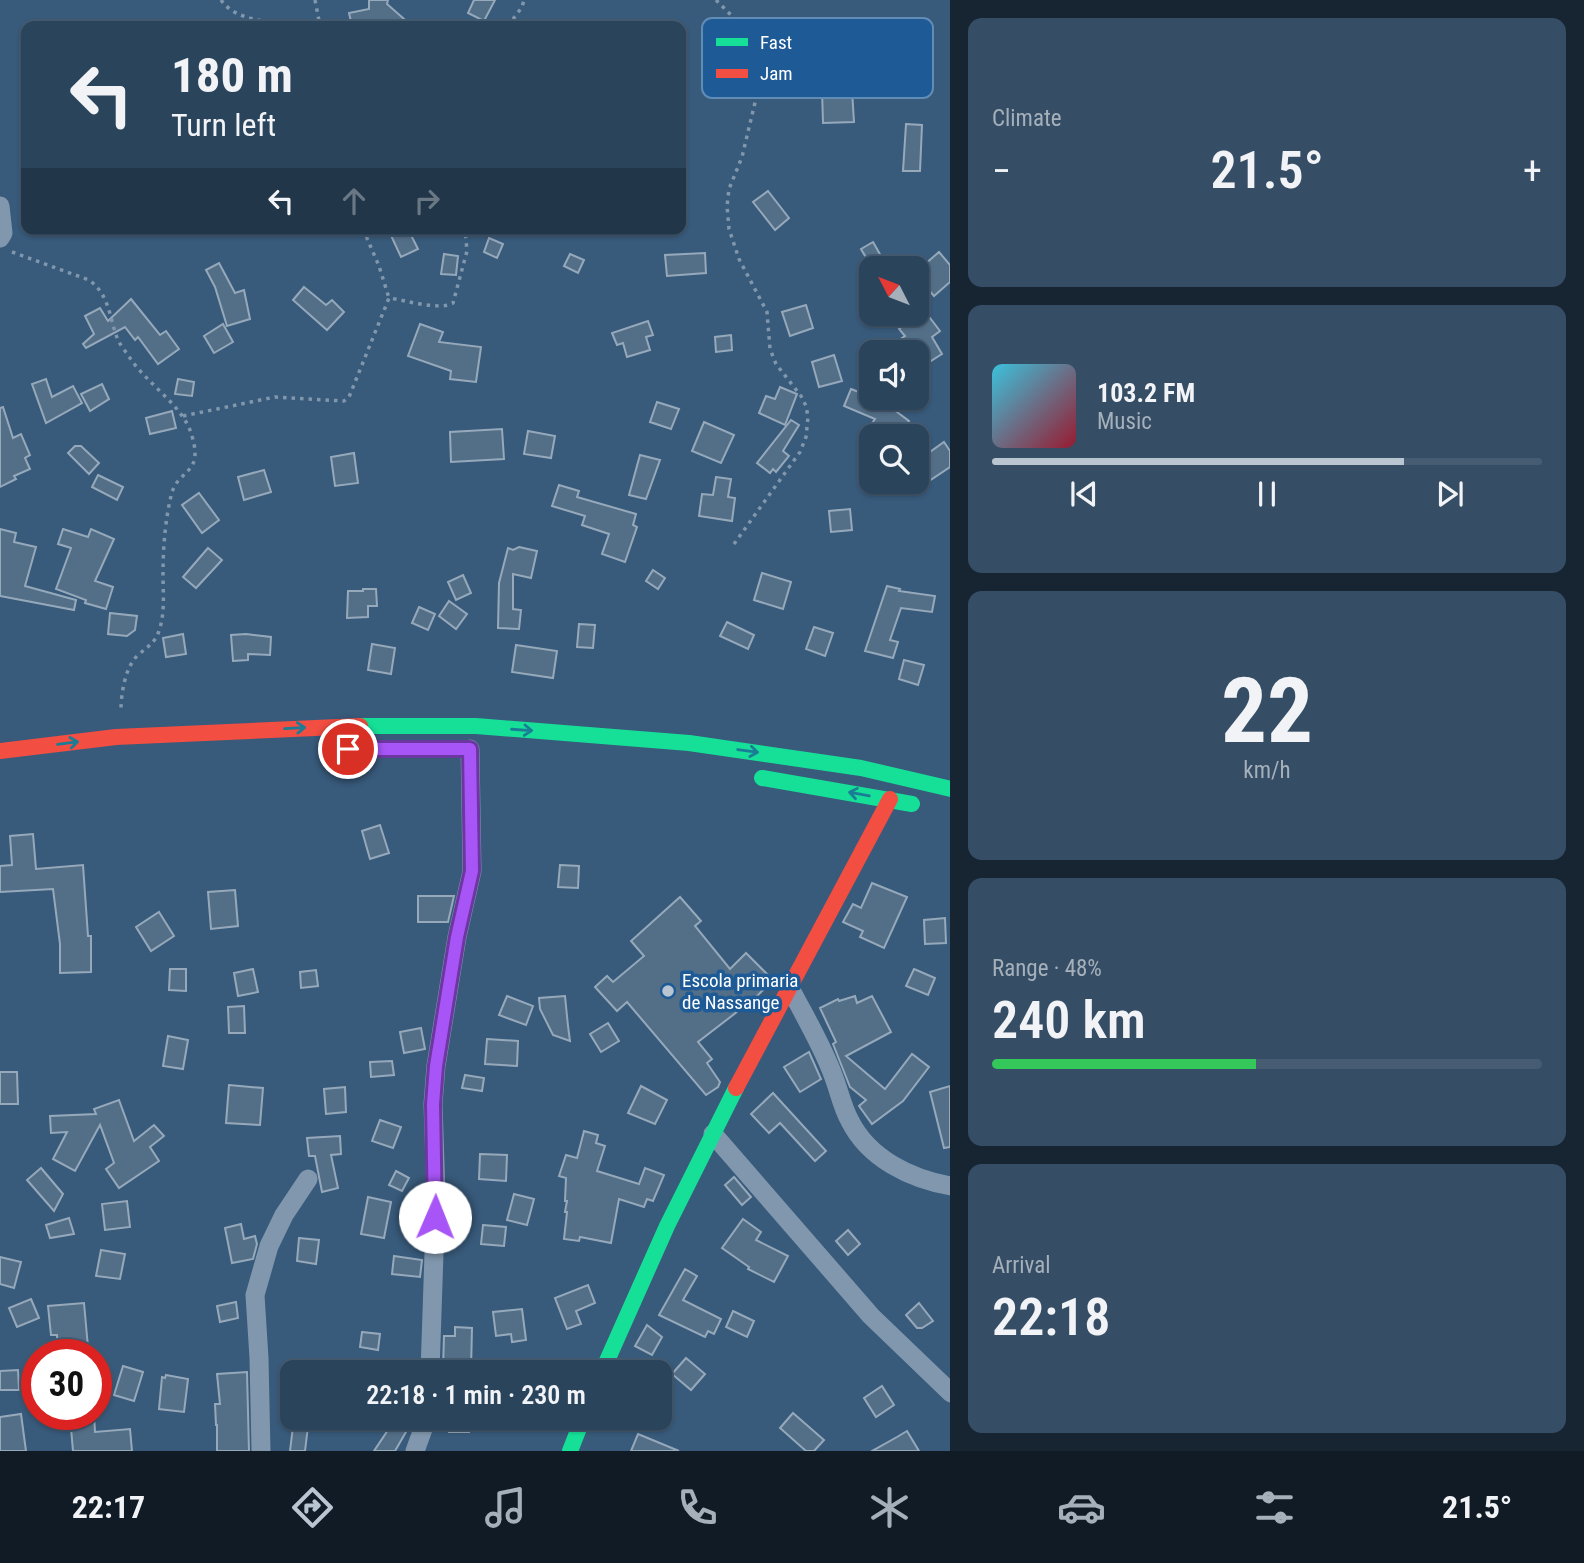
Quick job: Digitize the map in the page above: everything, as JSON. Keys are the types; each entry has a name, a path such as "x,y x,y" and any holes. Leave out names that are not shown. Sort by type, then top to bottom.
{"main road":[{"path":"0,751 121,737 329,726 489,727 690,743 861,768 950,789"},
{"path":"745,775 926,806"},
{"path":"607,1360 651,1258 712,1134 890,799"},
{"path":"570,1451 578,1430"}],"street":[{"path":"0,206 6,244"},
{"path":"430,1360 436,1194 433,1104 436,1066 457,937 472,871 470,749"},
{"path":"790,988 833,1074 850,1122 863,1141 897,1168 950,1186"},
{"path":"712,1134 871,1316 950,1393"},
{"path":"261,1451 255,1295 269,1246 284,1215 308,1179"},
{"path":"415,1451 423,1430"}],"path":[{"path":"220,0 227,9 240,15 271,21"},
{"path":"315,0 319,21"},
{"path":"512,21 522,8 524,0"},
{"path":"716,0 732,18"},
{"path":"734,544 800,452 806,438 808,417 801,396 776,364 770,349 767,312 739,260 729,229 729,189 742,157 755,98"},
{"path":"183,416 275,397 344,401 349,397 389,298 366,235"},
{"path":"389,298 439,307 453,303 467,251 466,235"},
{"path":"6,244 89,280 99,287 108,303 118,340 136,367 183,416 192,436 195,457 192,468 177,481 171,493 163,554 164,595 160,627 154,643 135,657 125,680 121,706 121,737"}],"building":[{"path":"369,0 388,0 387,4 406,21 351,21 349,13 369,9"},
{"path":"474,0 495,0 484,21 468,13"},
{"path":"822,98 852,98 854,122 823,123"},
{"path":"906,124 922,125 920,171 903,171"},
{"path":"768,191 789,218 775,230 753,202"},
{"path":"391,235 411,235 418,249 401,257"},
{"path":"489,238 503,244 497,258 484,252"},
{"path":"873,242 881,256 865,256 861,249"},
{"path":"939,252 950,265 950,282 934,296 929,290 929,261"},
{"path":"705,253 706,273 667,276 665,255"},
{"path":"444,254 458,256 456,275 441,274"},
{"path":"570,254 584,260 578,273 564,266"},
{"path":"219,263 235,293 244,290 250,319 227,326 215,287 206,270"},
{"path":"304,287 326,305 332,300 344,312 327,330 293,300"},
{"path":"131,299 160,335 166,331 179,349 158,364 138,337 135,340 125,327 86,348 83,344 94,334 85,316 100,308 108,321"},
{"path":"806,305 813,328 790,336 782,312"},
{"path":"929,317 940,331 932,337 942,354 929,362 929,340 899,340 905,336 899,329 903,326 929,326"},
{"path":"648,321 653,335 646,337 650,350 627,357 623,343 617,345 612,333"},
{"path":"223,324 233,342 214,353 204,336"},
{"path":"420,324 443,332 439,342 481,347 476,382 450,379 451,371 408,356"},
{"path":"731,335 732,350 716,352 715,337"},
{"path":"834,355 842,381 819,387 812,362"},
{"path":"46,379 52,397 73,386 82,403 46,423 32,384"},
{"path":"178,379 194,382 192,396 175,394"},
{"path":"102,384 109,399 90,411 81,394"},
{"path":"780,387 797,394 785,425 759,413 766,396 775,399"},
{"path":"851,389 859,392 859,410 894,410 909,421 907,424 871,424 875,419 844,406"},
{"path":"657,402 679,409 671,429 650,422"},
{"path":"3,407 13,438 21,434 30,455 25,458 30,469 14,476 16,479 0,487 0,408"},
{"path":"172,411 176,428 150,434 146,418"},
{"path":"791,420 799,425 783,451 789,456 776,472 773,469 770,473 757,463"},
{"path":"704,422 734,435 721,463 692,451"},
{"path":"502,429 504,459 451,462 450,432"},
{"path":"528,431 555,436 551,458 524,454"},
{"path":"944,442 950,451 950,467 929,481 929,453"},
{"path":"75,446 81,446 99,463 89,474 68,453"},
{"path":"354,453 358,483 335,486 331,457"},
{"path":"640,455 660,460 646,499 629,495"},
{"path":"264,470 271,492 244,500 238,477"},
{"path":"98,475 123,487 117,500 92,487"},
{"path":"716,477 731,479 728,497 735,498 732,521 699,516 702,494 713,495"},
{"path":"559,485 579,491 577,497 636,514 633,525 637,527 625,562 602,554 609,534 582,525 585,516 552,506"},
{"path":"199,493 219,520 202,533 182,505"},
{"path":"850,509 852,530 831,532 829,511"},
{"path":"0,529 16,533 14,542 36,547 25,586 76,600 74,610 0,596"},
{"path":"63,529 88,537 91,529 114,539 95,581 113,587 106,609 85,603 86,600 56,589 71,548 58,544"},
{"path":"519,547 537,551 531,578 513,574 513,609 521,610 519,629 498,628 499,583 508,548 513,550"},
{"path":"208,548 222,560 196,588 183,577"},
{"path":"653,570 665,578 658,589 646,581"},
{"path":"762,573 791,582 783,609 754,600"},
{"path":"463,575 471,593 456,600 448,582"},
{"path":"887,586 900,589 899,591 935,596 932,612 901,608 890,640 898,642 893,658 865,651"},
{"path":"376,589 377,606 368,606 368,617 347,618 348,591"},
{"path":"449,601 467,614 456,629 439,616"},
{"path":"419,607 435,614 428,630 412,623"},
{"path":"110,613 137,616 135,630 127,636 108,634"},
{"path":"727,622 754,635 748,649 720,636"},
{"path":"579,624 595,625 593,648 577,647"},
{"path":"814,627 833,633 825,656 806,649"},
{"path":"183,634 186,654 166,657 163,638"},
{"path":"231,635 271,637 270,655 248,654 248,660 233,661"},
{"path":"372,644 395,648 391,674 368,670"},
{"path":"516,645 557,651 553,678 512,672"},
{"path":"904,660 924,665 918,685 899,679"},
{"path":"380,825 389,853 370,859 362,831"},
{"path":"33,834 36,869 83,865 88,936 91,936 91,972 60,973 60,944 53,889 0,892 0,866 12,865 10,836"},
{"path":"560,865 579,866 578,888 558,887"},
{"path":"872,883 907,897 884,948 860,937 863,931 843,922 853,904 861,908"},
{"path":"235,890 238,926 211,929 208,892"},
{"path":"418,896 454,896 448,922 418,922"},
{"path":"680,897 701,921 695,926 730,969 746,953 773,980 755,998 698,1042 712,1059 707,1063 720,1082 718,1087 706,1095 627,1002 617,1011 595,987 607,976 613,982 644,956 631,941"},
{"path":"159,912 174,936 151,951 136,927"},
{"path":"945,918 946,943 925,944 924,920"},
{"path":"170,969 186,969 186,991 169,990"},
{"path":"253,969 258,992 238,996 234,973"},
{"path":"914,969 935,978 928,995 906,986"},
{"path":"316,970 318,986 301,988 300,972"},
{"path":"507,996 533,1006 526,1025 499,1015"},
{"path":"565,996 570,1041 553,1035 540,1009 539,998"},
{"path":"855,996 857,1003 872,996 891,1032 846,1056 885,1089 912,1054 929,1067 903,1101 872,1124 859,1106 866,1100 850,1087 833,1044 836,1042 820,1008 838,999 839,1001"},
{"path":"244,1006 245,1033 229,1033 228,1007"},
{"path":"608,1023 619,1041 601,1052 590,1034"},
{"path":"421,1028 425,1049 404,1053 400,1032"},
{"path":"168,1036 188,1040 183,1069 163,1066"},
{"path":"487,1039 518,1041 517,1066 485,1064"},
{"path":"809,1052 821,1079 800,1092 784,1067"},
{"path":"392,1061 394,1075 371,1077 370,1062"},
{"path":"0,1072 17,1072 18,1104 0,1104"},
{"path":"465,1075 484,1078 482,1091 462,1088"},
{"path":"229,1085 263,1088 260,1125 226,1123"},
{"path":"641,1086 667,1100 655,1124 628,1113"},
{"path":"950,1086 950,1147 944,1148 930,1092"},
{"path":"345,1087 346,1112 326,1114 324,1089"},
{"path":"773,1093 826,1151 815,1161 780,1123 769,1133 751,1114"},
{"path":"119,1100 134,1141 154,1125 164,1136 150,1147 159,1161 119,1188 106,1169 114,1163 100,1125 75,1171 53,1159 67,1132 51,1133 50,1116 96,1114 94,1109"},
{"path":"380,1120 401,1127 393,1148 372,1141"},
{"path":"584,1131 598,1135 596,1143 605,1146 597,1171 639,1184 645,1168 664,1175 653,1201 647,1199 644,1207 619,1199 611,1243 580,1237 579,1241 564,1239 567,1212 566,1178 559,1176 566,1155 577,1158"},
{"path":"340,1136 341,1154 331,1155 338,1188 322,1192 315,1156 309,1156 307,1138"},
{"path":"480,1154 507,1155 506,1181 479,1179"},
{"path":"41,1168 63,1194 54,1211 27,1180"},
{"path":"396,1171 409,1178 402,1191 389,1185"},
{"path":"734,1177 751,1197 742,1205 725,1185"},
{"path":"514,1194 534,1199 527,1225 507,1220"},
{"path":"368,1197 391,1202 384,1238 361,1234"},
{"path":"127,1201 130,1227 105,1230 102,1204"},
{"path":"69,1218 74,1234 50,1238 46,1225"},
{"path":"743,1219 761,1232 756,1240 788,1256 774,1282 748,1269 749,1267 722,1248"},
{"path":"241,1224 244,1239 255,1236 257,1244 253,1259 232,1263 225,1228"},
{"path":"483,1225 506,1227 504,1246 481,1244"},
{"path":"848,1230 860,1244 848,1255 836,1241"},
{"path":"299,1238 319,1240 316,1264 297,1261"},
{"path":"101,1250 125,1254 120,1279 96,1276"},
{"path":"394,1256 422,1260 420,1277 392,1274"},
{"path":"0,1257 21,1262 14,1288 0,1284"},
{"path":"685,1269 697,1276 683,1300 721,1319 714,1334 708,1331 705,1337 659,1315"},
{"path":"588,1285 595,1303 576,1311 581,1324 567,1329 555,1298"},
{"path":"31,1299 39,1318 17,1327 9,1308"},
{"path":"236,1302 238,1318 220,1322 217,1306"},
{"path":"84,1303 87,1339 57,1339 57,1335 51,1335 48,1306"},
{"path":"919,1303 933,1321 922,1328 917,1328 906,1315"},
{"path":"522,1309 526,1340 512,1342 511,1334 496,1336 493,1312"},
{"path":"733,1311 754,1321 747,1337 726,1327"},
{"path":"647,1325 662,1337 652,1355 635,1346"},
{"path":"455,1327 472,1328 471,1360 443,1360 444,1336 455,1336"},
{"path":"362,1332 380,1334 378,1350 360,1347"},
{"path":"686,1358 705,1374 691,1390 672,1374"},
{"path":"123,1366 143,1372 134,1401 114,1395"},
{"path":"18,1370 19,1390 0,1390 0,1371"},
{"path":"247,1372 249,1451 217,1451 215,1404 220,1404 217,1374"},
{"path":"166,1375 188,1379 184,1412 159,1409 162,1377 165,1378"},
{"path":"882,1386 894,1405 876,1417 864,1398"},
{"path":"793,1413 824,1440 814,1451 806,1451 780,1428"},
{"path":"21,1414 21,1430 23,1430 26,1451 0,1451 0,1417"},
{"path":"130,1429 132,1451 73,1451 71,1430 95,1432"},
{"path":"293,1430 308,1430 305,1451 290,1451"},
{"path":"388,1430 407,1430 395,1451 374,1451"},
{"path":"449,1430 469,1430 469,1432"},
{"path":"907,1431 919,1451 872,1451 897,1437"},
{"path":"638,1434 679,1451 631,1451"}],"traffic: fast":[{"path":"360,726 476,726 689,743 861,768 950,789"},
{"path":"762,778 912,804"},
{"path":"607,1360 667,1226 736,1088"},
{"path":"570,1451 578,1430"}],"traffic: jam":[{"path":"0,751 116,737 360,726"},
{"path":"736,1088 890,799"}],"place":[{"name":"Escola primaria de Nassange","path":"668,991"}],"route":[{"path":"348,749 470,749 472,871 457,937 436,1066 433,1104 435,1217"}]}
